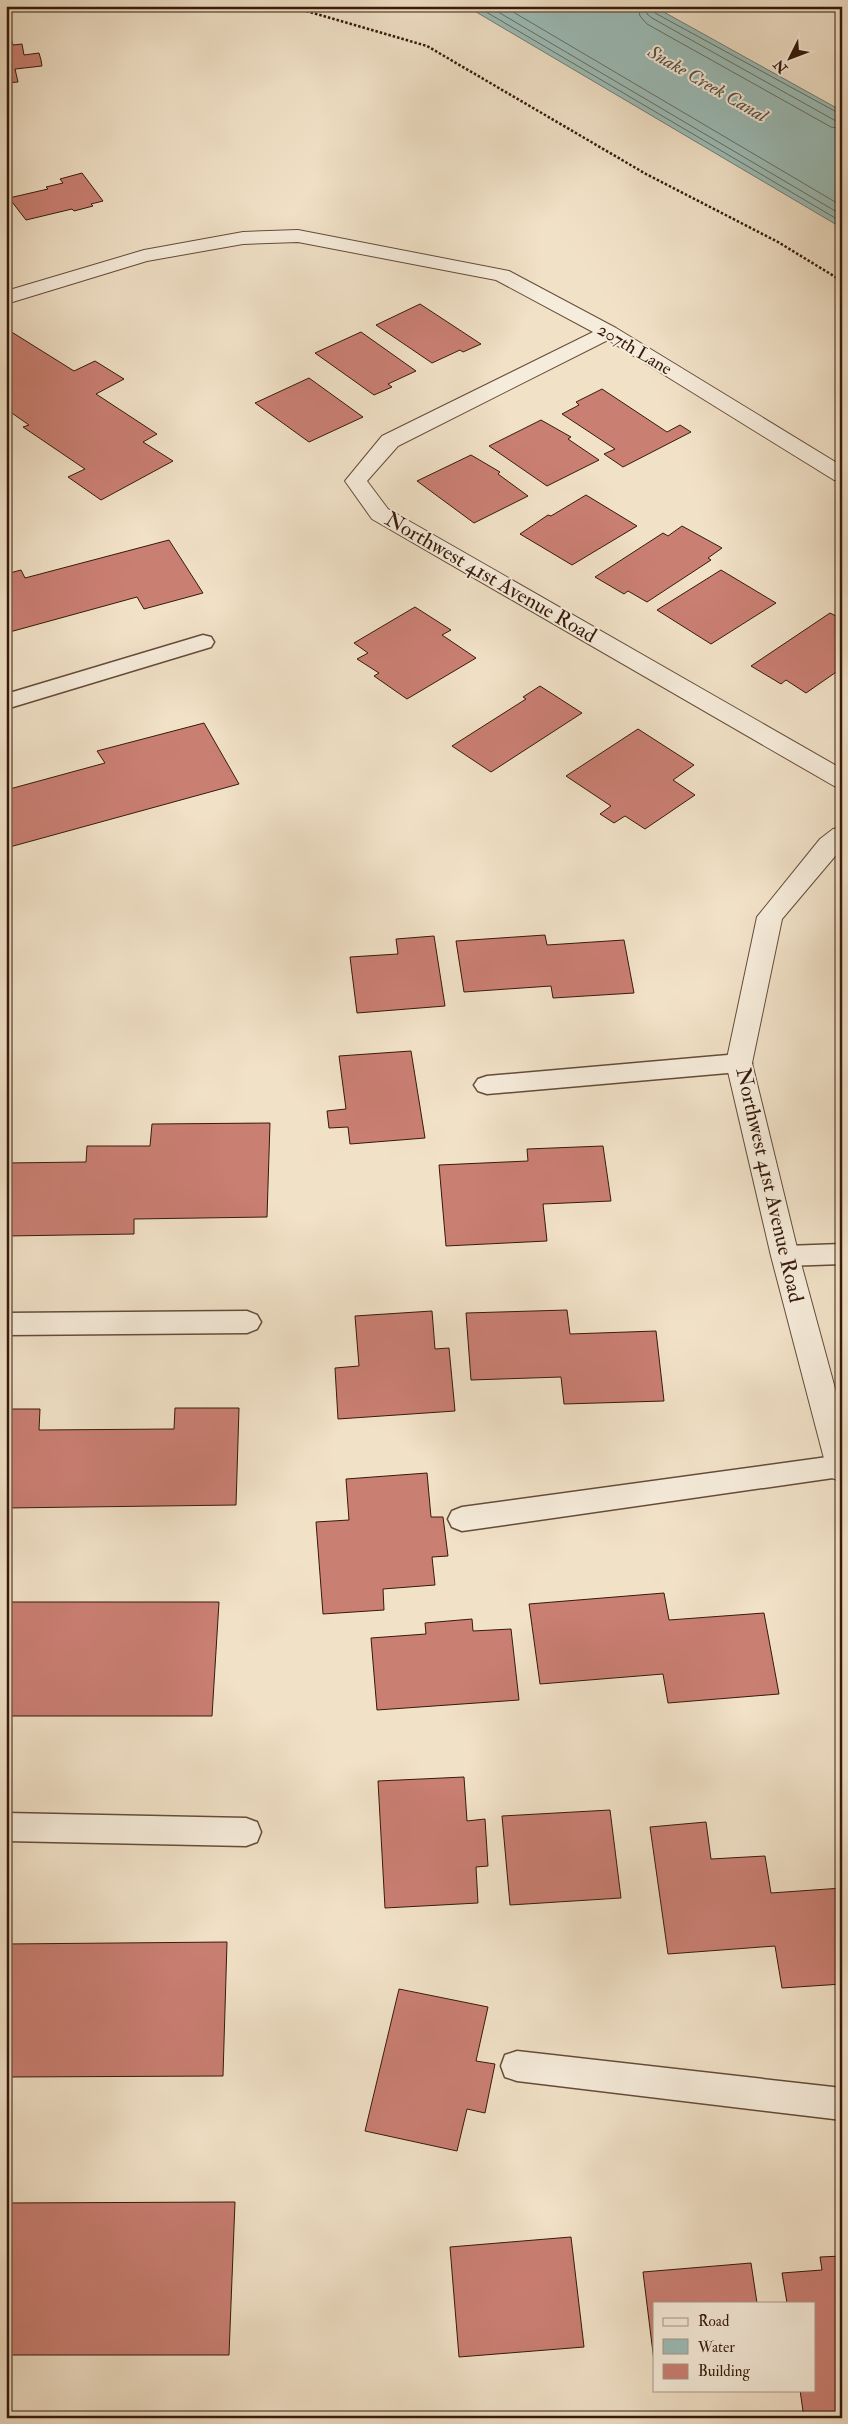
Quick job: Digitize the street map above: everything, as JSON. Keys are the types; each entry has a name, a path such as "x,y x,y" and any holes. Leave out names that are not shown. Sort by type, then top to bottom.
{"street":[{"name":"207th Lane","path":"6,298 144,256 243,238 298,236 413,256 502,275 609,332 842,475"},
{"name":"Northwest 41st Avenue Road","path":"609,332 390,441 356,481 380,514 842,780"},
{"name":"Northwest 41st Avenue Road","path":"841,1468 785,1256 739,1063 770,917 830,845 842,835"}],"lane":[{"path":"6,702 203,642"},
{"path":"487,1085 739,1063"},
{"path":"785,1256 842,1254"},
{"path":"6,1324 247,1322"},
{"path":"462,1519 841,1468"},
{"path":"6,1827 246,1832"},
{"path":"517,2066 842,2104"}],"path":[{"path":"289,6 427,46 646,174 778,242 842,282"}],"water":[{"name":"Snake Creek Canal","path":"466,6 653,6 842,111 842,228"}],"building":[{"path":"6,34 10,34 13,45 22,44 24,55 39,53 41,60 42,66 15,69 18,82 6,83"},
{"path":"82,173 103,201 74,211 72,209 26,220 9,198 48,189 46,187 63,183 60,179"},
{"path":"420,304 481,344 463,352 460,350 432,363 376,325"},
{"path":"10,331 74,371 95,361 124,379 96,394 157,434 143,442 173,461 101,500 68,477 85,469 23,427 29,425 6,409 6,333"},
{"path":"361,332 416,371 388,384 392,387 374,395 315,353"},
{"path":"309,378 363,417 309,442 255,403"},
{"path":"602,389 667,432 680,425 691,432 623,467 604,454 615,449 562,414 579,405 576,402"},
{"path":"541,420 571,437 568,439 599,460 547,486 489,446"},
{"path":"471,455 500,472 498,474 528,496 474,523 417,481"},
{"path":"586,495 637,526 572,565 520,534 548,515 551,516"},
{"path":"682,526 722,548 708,558 711,560 647,602 628,591 624,594 595,577 663,533 668,536"},
{"path":"169,540 203,593 144,609 137,597 6,633 6,574 21,570 25,578"},
{"path":"721,570 776,603 711,644 657,610"},
{"path":"415,607 451,630 442,635 476,658 407,699 374,676 379,673 357,659 368,653 354,643"},
{"path":"830,613 842,619 842,668 806,693 786,680 781,684 751,666"},
{"path":"540,686 582,713 491,772 452,746 526,699 523,697"},
{"path":"204,723 239,784 6,848 6,790 105,763 97,751"},
{"path":"638,729 694,765 673,780 695,795 645,829 625,816 614,823 600,814 611,806 566,776"},
{"path":"545,935 547,945 624,940 634,993 553,998 551,986 464,992 456,941"},
{"path":"434,936 445,1006 357,1013 350,957 398,954 396,939"},
{"path":"411,1051 425,1138 350,1144 348,1127 329,1128 327,1111 346,1109 339,1056"},
{"path":"270,1123 267,1217 134,1219 134,1234 6,1236 6,1163 86,1162 87,1146 150,1146 152,1124"},
{"path":"603,1146 611,1201 543,1204 547,1241 446,1246 439,1165 528,1161 527,1149"},
{"path":"567,1310 570,1334 656,1331 664,1401 564,1404 561,1377 471,1380 466,1313"},
{"path":"432,1311 435,1349 449,1348 455,1411 338,1419 335,1368 359,1366 355,1316"},
{"path":"175,1408 239,1408 236,1505 6,1508 6,1409 40,1409 39,1430 174,1429"},
{"path":"427,1473 431,1517 443,1517 448,1556 432,1557 435,1585 383,1589 384,1610 323,1614 316,1522 349,1520 346,1479"},
{"path":"664,1593 669,1620 764,1613 779,1694 668,1703 663,1674 540,1684 529,1604"},
{"path":"6,1602 219,1602 212,1716 6,1716"},
{"path":"472,1619 473,1631 511,1629 519,1700 377,1710 371,1638 426,1634 425,1623"},
{"path":"464,1777 467,1821 485,1819 488,1866 476,1867 478,1903 385,1908 378,1781"},
{"path":"610,1810 621,1898 510,1905 502,1816"},
{"path":"706,1822 711,1859 765,1856 771,1893 842,1888 842,1984 782,1988 775,1946 668,1954 650,1827"},
{"path":"227,1942 223,2076 6,2077 6,1944"},
{"path":"399,1989 488,2007 476,2061 495,2064 485,2113 467,2109 457,2151 365,2131"},
{"path":"235,2202 229,2355 6,2355 6,2203"},
{"path":"571,2237 584,2347 459,2357 450,2247"},
{"path":"842,2256 842,2418 804,2418 800,2392 816,2392 816,2302 787,2302 782,2273 822,2270 820,2257"},
{"path":"751,2263 757,2302 653,2302 653,2353 643,2272"}]}
